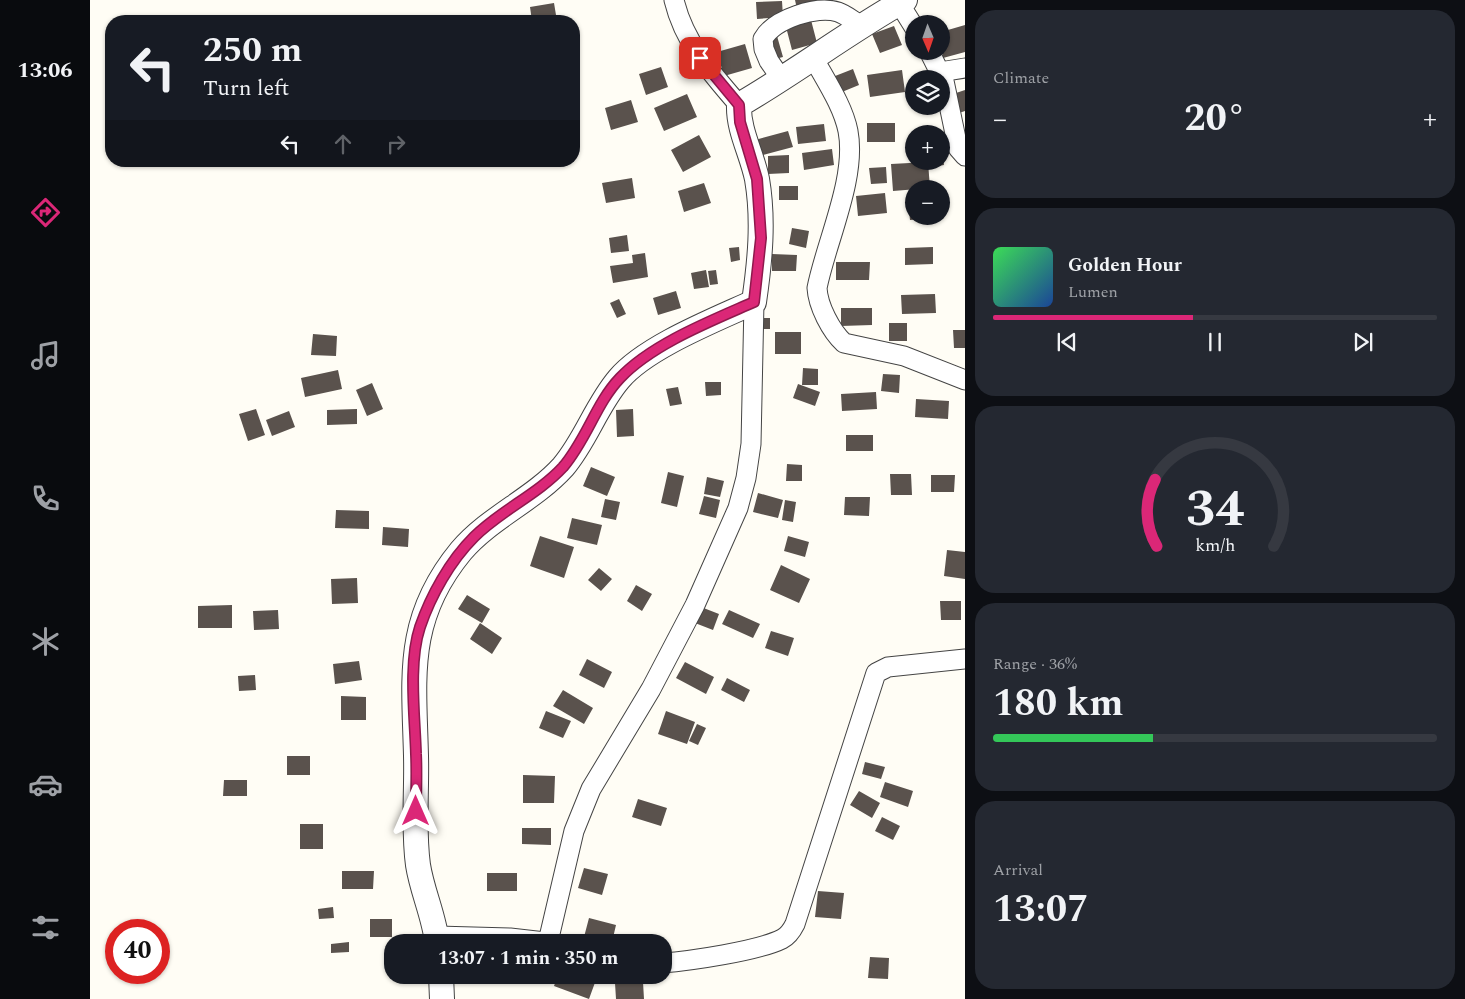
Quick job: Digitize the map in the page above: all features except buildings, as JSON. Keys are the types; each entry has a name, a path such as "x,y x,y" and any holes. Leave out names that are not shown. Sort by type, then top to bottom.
{"street":[{"path":"548,934 574,831 591,789 651,689 695,605 738,508 746,478 751,444 754,302 761,238 760,207 755,170 740,122 739,105 700,58 688,37 674,0"},
{"path":"739,105 814,59 892,4 905,18"},
{"path":"782,80 764,49 763,39 774,25 792,17 830,10 845,15 862,26"},
{"path":"814,59 848,131 844,187 819,279 817,294 819,301 832,326 844,343 904,356 965,380"},
{"path":"950,70 965,68"},
{"path":"950,114 958,148 965,156"},
{"path":"436,934 418,864 414,668 420,628 436,592 460,553 475,536 542,486 562,468 578,448 605,399 620,378 639,362 678,338 754,302"},
{"path":"672,961 748,948 782,939 790,932 795,924 876,673 888,666 965,659"},
{"path":"441,984 442,999"}],"route":[{"path":"416,811 414,668 420,628 448,570 475,536 542,486 562,468 578,448 605,399 620,378 632,367 678,338 754,302 761,238 757,179 740,122 739,105 700,58"}]}
